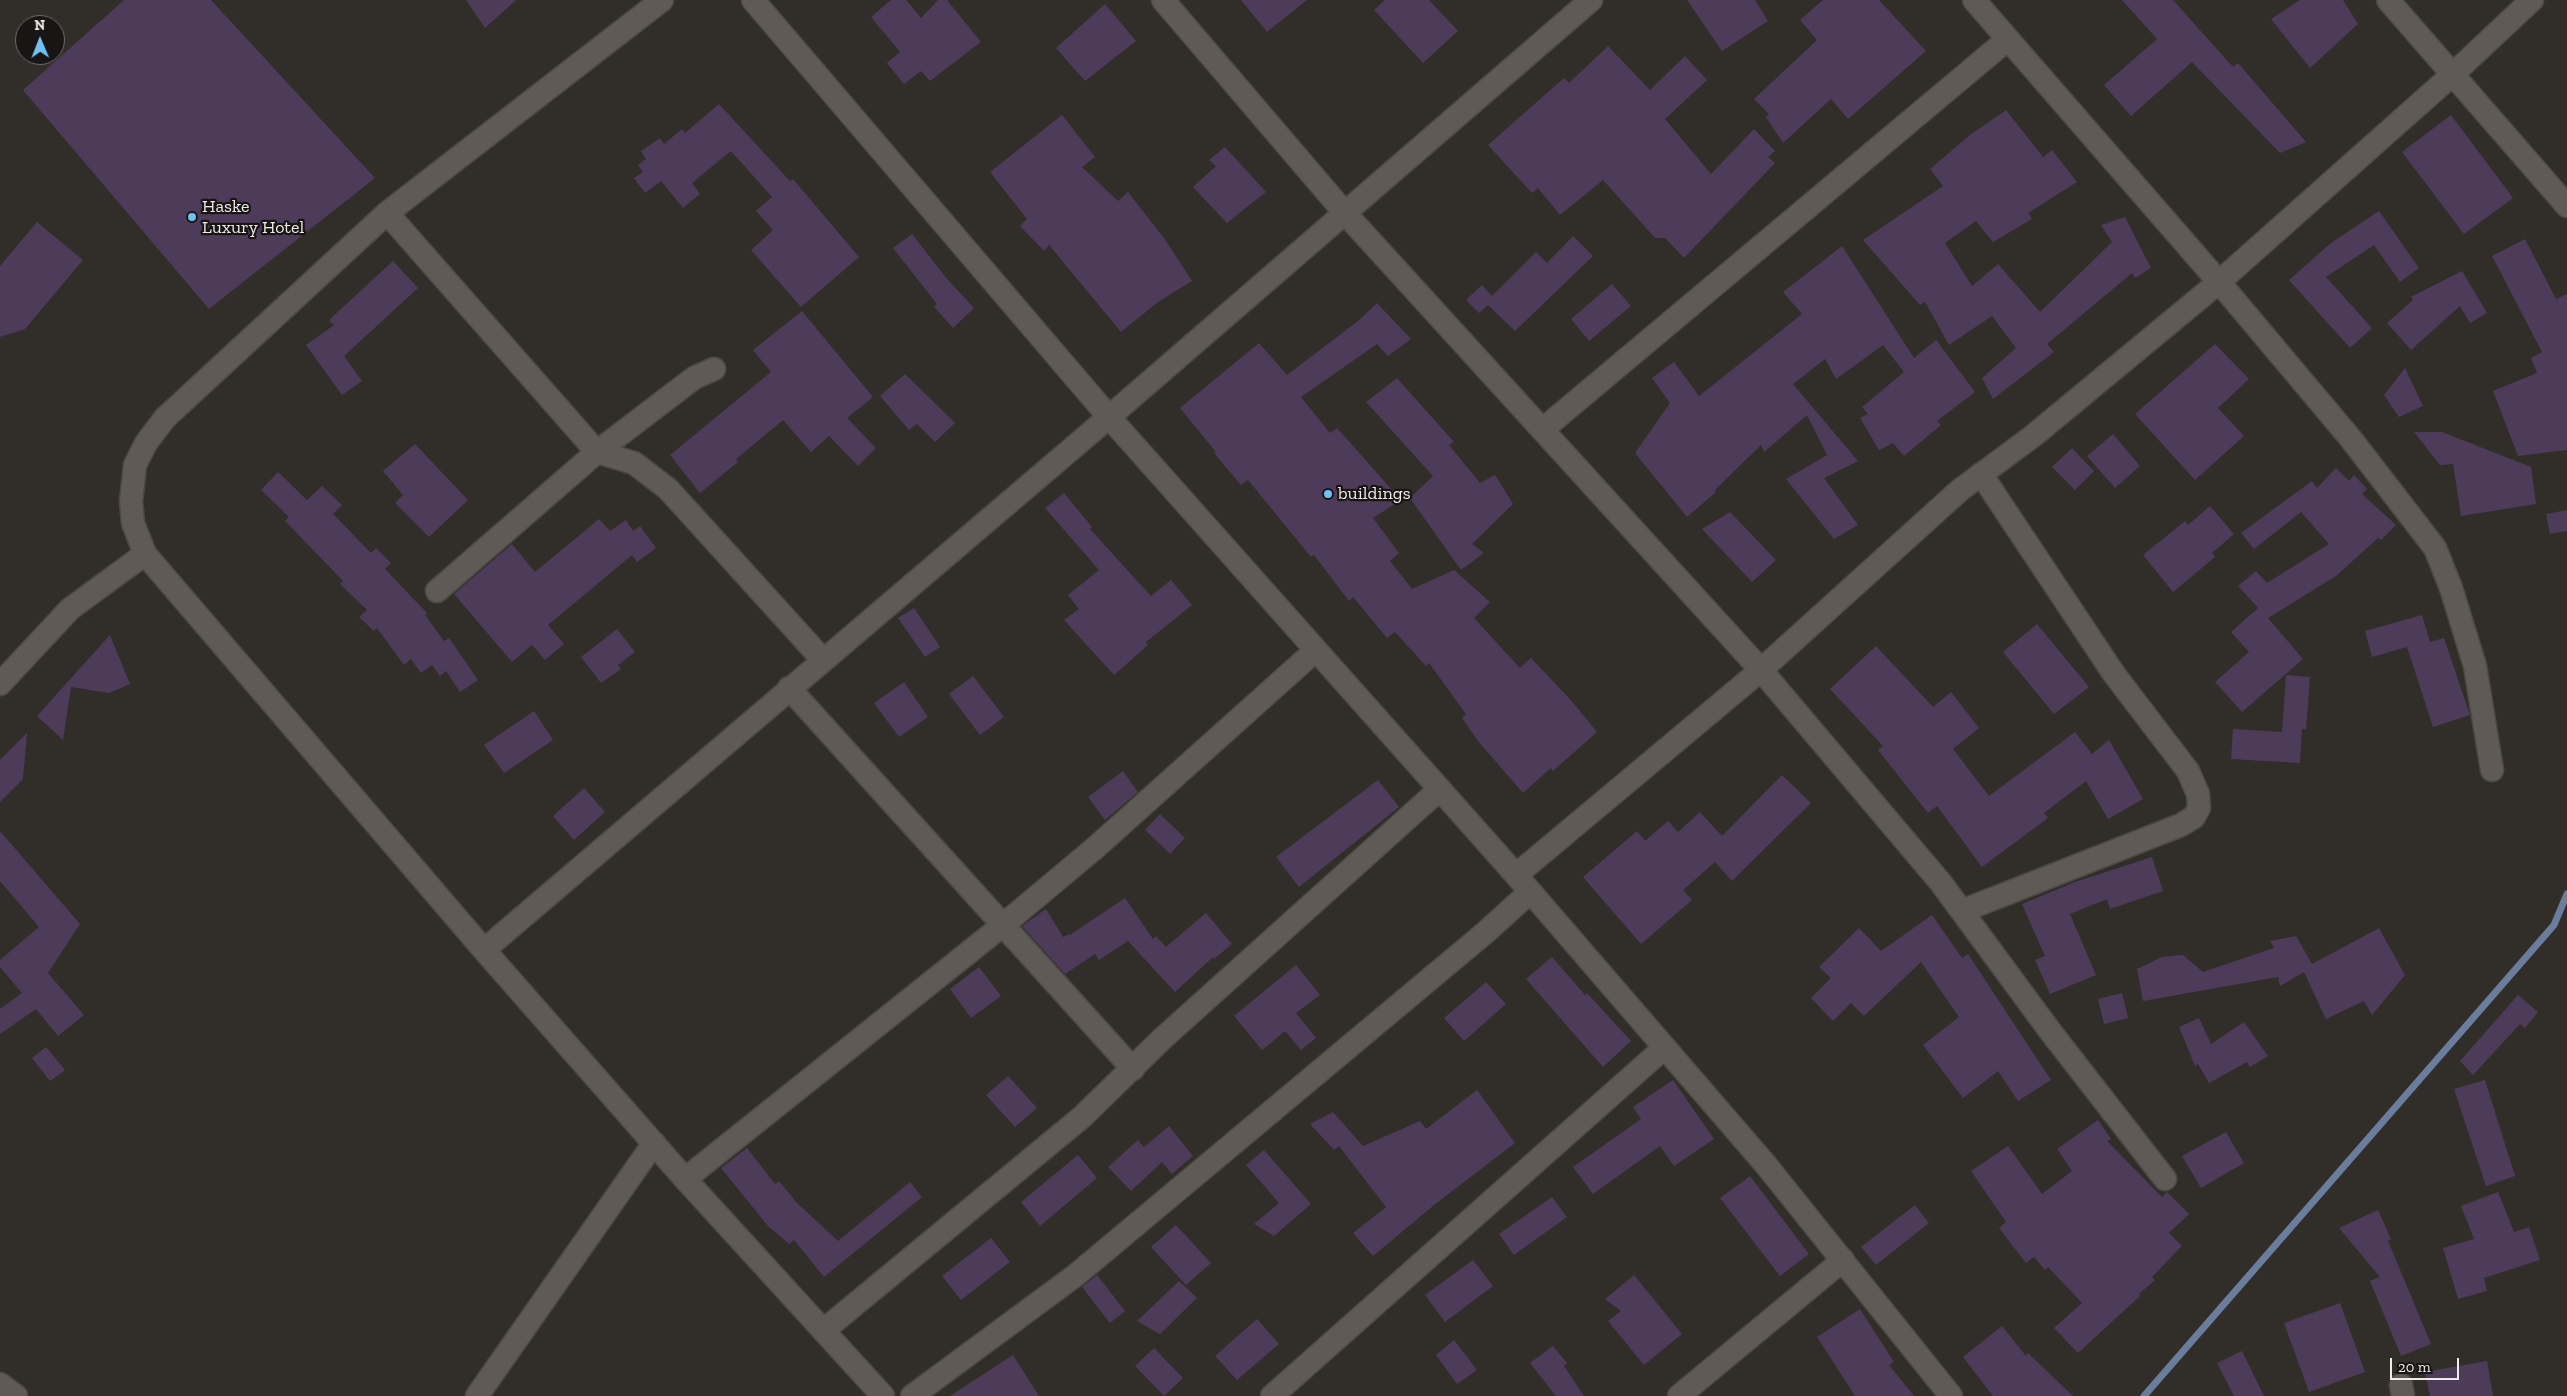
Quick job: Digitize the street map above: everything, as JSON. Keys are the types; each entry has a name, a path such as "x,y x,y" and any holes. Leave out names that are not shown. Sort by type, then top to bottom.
{"street":[{"path":"662,0 387,213 165,418 146,442 135,465 131,501 133,522 145,554 484,950 685,1179 824,1330 877,1394"},
{"path":"753,0 1109,417 1440,789 1766,1165 1951,1396"},
{"path":"1163,0 1344,212 1761,670 1941,883 2050,1031 2165,1179"},
{"path":"484,950 1109,417 1591,0"},
{"path":"1974,0 2219,282 2351,439 2435,548 2451,588 2475,666 2492,770"},
{"path":"2388,0 2567,206"},
{"path":"912,1396 1076,1275 1486,932 1523,884 1761,670 1981,474 2033,436 2219,282 2452,75 2532,0"},
{"path":"1542,430 2008,40"},
{"path":"387,213 597,452 634,463 668,489 822,660"},
{"path":"437,591 597,452 694,378 714,369"},
{"path":"1962,911 2181,825 2194,817 2199,808 2198,794 2188,771 2114,674 1981,474"},
{"path":"0,684 70,609 145,554"},
{"path":"685,1179 1003,925 1102,842 1316,650"},
{"path":"789,688 1133,1068"},
{"path":"824,1330 1082,1117 1162,1038 1440,789"},
{"path":"1272,1396 1664,1048"},
{"path":"477,1396 654,1143"},
{"path":"1679,1396 1843,1260"},
{"path":"0,1384 16,1396"}],"building":[{"path":"124,0 211,0 375,178 209,309 23,90 51,65 65,65 65,53"},
{"path":"466,0 516,0 485,28"},
{"path":"891,0 906,0 921,18 938,0 947,0 981,42 930,81 921,71 904,84 887,63 900,52 871,17"},
{"path":"1241,0 1307,0 1267,32"},
{"path":"1385,0 1429,0 1458,31 1423,63 1374,10"},
{"path":"1687,0 1755,0 1768,21 1722,51"},
{"path":"1823,0 1879,0 1926,51 1848,119 1831,99 1783,143 1766,117 1769,114 1754,99 1817,40 1800,20"},
{"path":"2122,0 2173,0 2233,67 2238,63 2306,142 2280,153 2192,62 2131,116 2104,85 2157,39"},
{"path":"2300,0 2343,0 2358,24 2310,68 2271,19"},
{"path":"1105,4 1136,41 1085,81 1056,48"},
{"path":"1608,46 1650,90 1685,56 1707,80 1665,119 1711,174 1754,129 1775,151 1768,157 1775,163 1684,258 1665,238 1655,238 1603,180 1560,215 1538,188 1532,193 1488,145 1564,78 1569,83"},
{"path":"719,104 790,181 793,179 859,257 801,307 751,250 773,230 756,211 772,197 731,151 692,183 700,194 683,208 661,181 645,193 634,178 643,172 638,165 646,159 641,151 660,138 664,144 682,129 685,133"},
{"path":"2006,110 2043,157 2052,150 2077,182 2028,213 2032,219 1993,242 1976,221 1945,243 1972,286 1998,264 2040,312 2112,242 2101,225 2125,217 2151,268 2135,278 2132,273 2047,344 2054,352 1993,399 1982,378 2016,348 1992,316 1949,345 1925,302 1920,305 1863,240 1943,186 1930,169 1970,135"},
{"path":"1062,115 1095,157 1082,167 1118,201 1128,192 1164,238 1192,281 1158,302 1121,332 1049,245 1044,251 1020,226 1027,219 990,172"},
{"path":"2451,115 2513,198 2464,234 2402,152"},
{"path":"1225,147 1266,192 1227,223 1193,187 1216,166 1209,160"},
{"path":"2379,211 2419,268 2400,282 2374,245 2326,277 2372,328 2350,348 2289,280 2331,243"},
{"path":"37,222 83,260 25,329 0,337 0,266"},
{"path":"912,234 948,280 974,308 953,328 934,307 937,304 893,248"},
{"path":"1573,236 1593,256 1515,331 1488,305 1479,313 1466,300 1482,285 1492,296 1536,252 1547,263"},
{"path":"2525,239 2556,299 2567,294 2567,450 2518,456 2493,391 2537,373 2531,358 2542,352 2492,256"},
{"path":"1842,246 1914,358 1936,340 1975,392 1937,421 1941,425 1904,456 1893,443 1879,450 1860,418 1868,414 1862,407 1904,372 1883,345 1836,379 1825,359 1793,384 1858,461 1824,478 1858,525 1834,539 1786,479 1827,455 1807,415 1764,452 1761,445 1715,490 1716,492 1687,517 1635,453 1670,403 1652,378 1674,362 1699,396 1802,314 1783,292"},
{"path":"393,261 418,288 344,356 362,381 342,395 306,345 334,325 329,320"},
{"path":"2462,271 2487,313 2470,323 2460,306 2411,350 2387,323 2413,300 2411,297"},
{"path":"1612,284 1631,306 1589,341 1571,319"},
{"path":"1377,303 1411,339 1388,356 1377,344 1301,397 1330,433 1337,428 1401,500 1373,518 1399,553 1390,561 1412,589 1454,570 1490,602 1474,618 1520,668 1531,658 1570,699 1597,732 1553,771 1551,768 1523,793 1478,741 1462,718 1466,714 1429,663 1426,666 1395,632 1387,638 1353,597 1349,601 1314,555 1311,557 1248,480 1241,485 1180,408 1259,343 1287,375 1358,321"},
{"path":"802,311 873,397 847,418 876,448 858,466 829,436 811,452 783,420 736,459 738,462 700,493 670,455 771,372 753,350"},
{"path":"2215,344 2249,379 2218,408 2244,436 2195,480 2135,414"},
{"path":"2405,368 2423,406 2399,417 2384,395"},
{"path":"905,374 955,423 935,442 917,424 909,430 880,396"},
{"name":"buildings","path":"1397,378 1454,442 1449,445 1480,483 1495,475 1513,504 1472,544 1484,553 1461,570 1410,498 1433,476 1366,402"},
{"path":"2414,432 2442,432 2531,467 2536,504 2461,516 2453,464 2440,465"},
{"path":"2113,434 2140,466 2115,488 2087,456"},
{"path":"415,444 468,500 429,537 395,503 403,495 383,471"},
{"path":"2072,448 2094,471 2075,490 2052,467"},
{"path":"2336,468 2349,481 2354,475 2367,489 2362,494 2396,525 2381,540 2378,538 2336,576 2268,618 2303,659 2242,712 2215,682 2249,652 2231,632 2258,608 2238,586 2256,571 2267,583 2329,544 2301,512 2254,549 2241,533 2312,481 2317,488"},
{"path":"278,472 307,500 322,486 342,505 333,514 371,553 376,548 391,563 385,569 427,613 425,615 444,641 449,638 478,680 460,692 446,671 440,676 432,665 421,673 411,659 404,665 377,628 374,631 359,617 367,610 340,584 343,581 285,521 289,517 261,490"},
{"path":"1064,493 1092,527 1090,529 1151,596 1171,580 1192,605 1146,642 1148,645 1114,675 1064,620 1079,609 1068,595 1099,570 1045,508"},
{"path":"2210,506 2234,534 2212,553 2215,557 2173,592 2143,555 2185,521 2188,525"},
{"path":"2567,510 2567,531 2550,534 2546,514"},
{"path":"1730,512 1776,560 1752,582 1702,529"},
{"path":"599,519 610,531 626,520 633,531 640,526 656,548 637,562 632,555 548,625 564,644 545,660 532,645 512,662 454,594 512,544 535,572"},
{"path":"914,608 940,647 925,657 898,618"},
{"path":"2422,615 2430,642 2444,638 2470,715 2433,727 2407,647 2372,657 2365,631"},
{"path":"2037,624 2089,687 2054,714 2003,652"},
{"path":"617,629 635,652 618,665 621,669 601,683 581,657"},
{"path":"110,635 130,684 109,693 71,687 63,740 37,716"},
{"path":"1876,646 1933,707 1951,692 1979,728 1953,749 1989,796 2075,732 2092,754 2109,740 2143,799 2108,819 2086,781 2044,813 2048,818 1982,867 1937,806 1928,813 1878,750 1883,746 1830,689"},
{"path":"2286,675 2310,677 2306,729 2302,729 2300,763 2231,759 2233,729 2282,732"},
{"path":"973,676 1004,717 980,735 949,694"},
{"path":"904,682 928,717 899,737 874,703"},
{"path":"534,711 553,740 504,773 484,745"},
{"path":"27,733 23,779 0,802 0,760"},
{"path":"1123,771 1138,792 1105,820 1088,797"},
{"path":"1782,775 1811,803 1732,881 1715,862 1683,890 1692,900 1641,944 1583,877 1637,831 1645,841 1668,821 1678,832 1700,812 1722,836"},
{"path":"1378,780 1399,807 1299,887 1276,857"},
{"path":"584,788 605,812 574,840 553,816"},
{"path":"1160,814 1185,838 1170,854 1145,830"},
{"path":"0,831 80,924 48,973 84,1015 58,1036 36,1009 0,1034 0,1009 22,993 0,967 0,960 39,927 0,881"},
{"path":"2152,857 2163,891 2110,909 2107,899 2070,914 2096,975 2050,994 2035,960 2045,956 2022,904 2075,882"},
{"path":"1125,898 1153,939 1156,936 1166,947 1206,913 1232,944 1214,959 1213,957 1175,992 1128,941 1099,960 1095,954 1065,974 1022,926 1046,909 1063,937 1070,935"},
{"path":"1932,915 1962,958 1968,954 2051,1080 2018,1101 1998,1071 1963,1098 1923,1045 1959,1017 1921,962 1864,1016 1851,1003 1833,1021 1811,998 1831,978 1819,967 1859,928 1881,951"},
{"path":"2379,928 2405,975 2372,1015 2364,1001 2326,1019 2304,972 2280,986 2278,977 2143,1001 2137,969 2162,957 2183,955 2203,972 2274,948 2270,941 2296,936 2312,964"},
{"path":"1552,957 1585,995 1587,993 1631,1041 1603,1067 1526,979"},
{"path":"1296,965 1320,995 1296,1013 1316,1038 1301,1050 1285,1031 1262,1050 1234,1016"},
{"path":"979,967 1001,996 971,1018 950,989"},
{"path":"1486,982 1506,1004 1464,1041 1444,1018"},
{"path":"2122,993 2128,1018 2104,1024 2098,999"},
{"path":"2518,995 2538,1012 2525,1028 2520,1024 2473,1075 2460,1061"},
{"path":"2199,1018 2211,1044 2244,1022 2268,1056 2250,1067 2247,1062 2209,1083 2198,1064 2195,1066 2179,1027"},
{"path":"46,1047 65,1070 50,1081 32,1058"},
{"path":"1008,1076 1037,1108 1015,1127 986,1095"},
{"path":"1673,1080 1714,1139 1674,1166 1660,1146 1593,1194 1573,1167 1641,1119 1633,1107"},
{"path":"2485,1080 2515,1176 2486,1186 2454,1089"},
{"path":"1477,1090 1515,1143 1434,1205 1373,1256 1353,1233 1386,1207 1339,1146 1334,1150 1310,1124 1333,1112 1363,1146 1420,1121 1426,1129"},
{"path":"2098,1120 2111,1139 2107,1141 2162,1197 2167,1192 2189,1214 2169,1233 2182,1246 2152,1277 2155,1280 2078,1353 2054,1328 2082,1303 2048,1267 2045,1270 2034,1257 2026,1263 1999,1228 2006,1222 1971,1171 2008,1146 2042,1194 2072,1171 2057,1149"},
{"path":"1169,1126 1193,1156 1172,1174 1162,1162 1131,1191 1108,1167 1138,1140 1144,1147"},
{"path":"2226,1132 2244,1163 2201,1188 2182,1156"},
{"path":"747,1148 775,1184 779,1181 797,1203 838,1241 910,1182 922,1197 824,1277 794,1240 789,1244 768,1226 721,1168"},
{"path":"1264,1150 1311,1204 1274,1236 1254,1224 1279,1203 1246,1165"},
{"path":"1078,1155 1097,1178 1040,1226 1021,1202"},
{"path":"1750,1176 1809,1254 1780,1276 1720,1198"},
{"path":"2498,1192 2514,1232 2529,1227 2540,1260 2484,1278 2487,1291 2458,1299 2443,1248 2474,1239 2461,1206"},
{"path":"1552,1197 1567,1217 1514,1255 1499,1234"},
{"path":"1915,1205 1929,1223 1876,1265 1861,1247"},
{"path":"2378,1210 2391,1239 2388,1241 2431,1344 2401,1356 2370,1281 2380,1277 2339,1228"},
{"path":"1176,1225 1211,1263 1186,1285 1151,1247"},
{"path":"991,1238 1010,1262 961,1300 942,1276"},
{"path":"1473,1260 1493,1286 1445,1322 1425,1295"},
{"path":"1097,1275 1125,1311 1110,1323 1082,1287"},
{"path":"1634,1275 1682,1334 1644,1365 1608,1321 1621,1311 1605,1299"},
{"path":"1179,1281 1197,1298 1160,1334 1137,1321"},
{"path":"2340,1303 2365,1372 2309,1392 2284,1323"},
{"path":"1860,1309 1894,1362 1889,1365 1914,1396 1855,1396 1817,1337"},
{"path":"1257,1319 1279,1344 1237,1380 1215,1356"},
{"path":"2002,1326 2026,1356 2028,1353 2073,1396 1993,1396 1963,1357"},
{"path":"1454,1340 1477,1370 1457,1384 1436,1355"},
{"path":"1553,1346 1567,1363 1564,1366 1584,1396 1556,1396 1530,1363"},
{"path":"1154,1348 1183,1378 1164,1396 1135,1366"},
{"path":"2242,1351 2264,1396 2234,1396 2217,1363"},
{"path":"1013,1355 1039,1396 950,1396"},
{"path":"2487,1361 2493,1396 2430,1396 2425,1372"}],"waterway":[{"path":"2144,1396 2554,925 2567,894"}],"place":[{"name":"Haske Luxury Hotel","path":"192,217"},
{"name":"buildings","path":"1328,494"}]}
